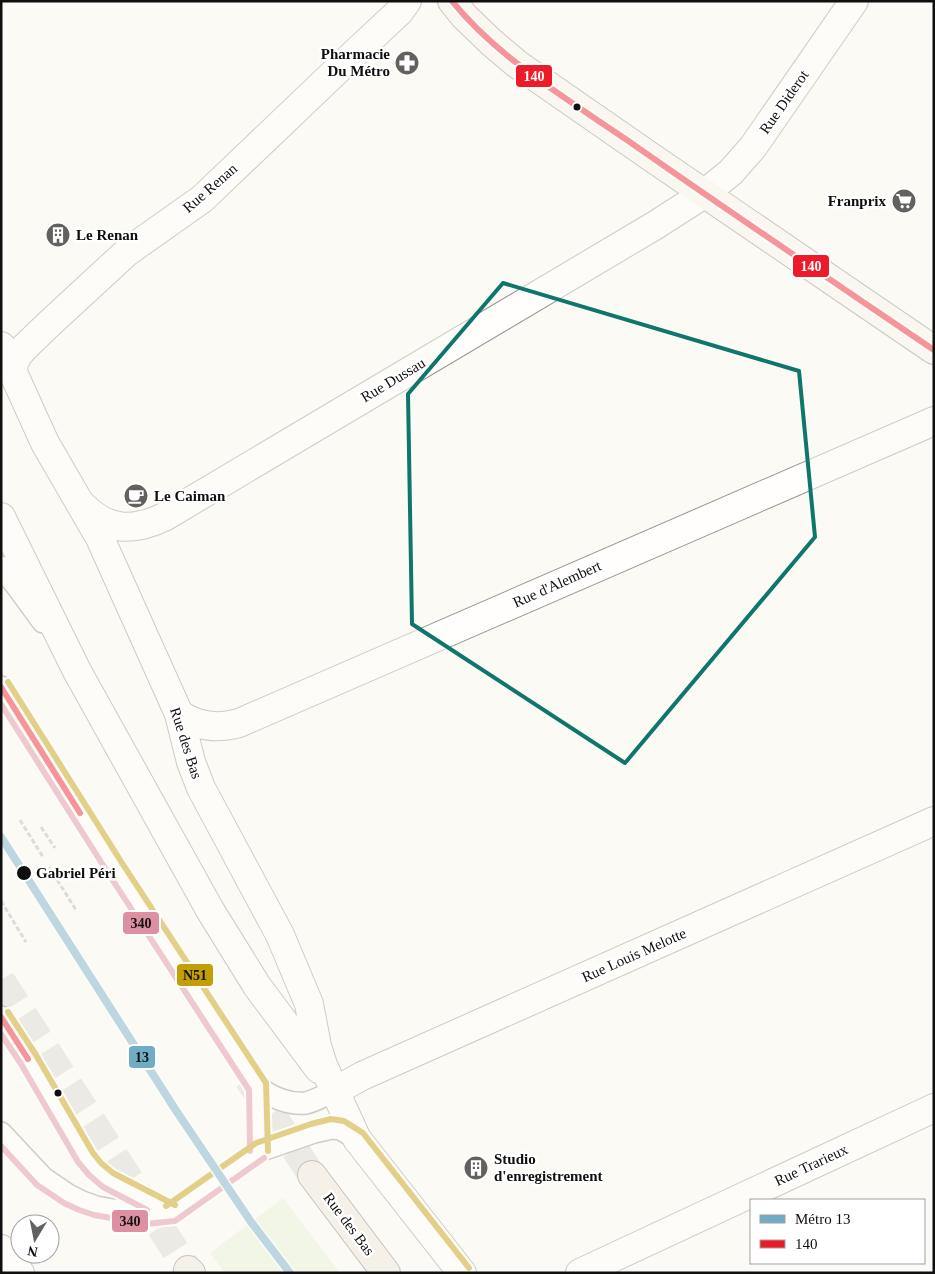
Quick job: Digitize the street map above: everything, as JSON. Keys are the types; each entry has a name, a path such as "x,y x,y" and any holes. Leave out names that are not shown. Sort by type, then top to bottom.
{"main road":[{"path":"452,1 464,16 517,64 934,350"},
{"name":"Rue des Bas","path":"312,1176 386,1273"}],"street":[{"name":"Rue Renan","path":"14,372 14,363 18,354 50,323 127,252 202,199 399,12 408,1"},
{"name":"Rue Diderot","path":"704,194 731,172 753,147 854,1"},
{"name":"Rue Dussau","path":"78,501 93,516 110,525 140,526 164,517 654,226 704,194"},
{"name":"Rue des Bas","path":"1,346 45,443 100,538 179,714 196,778 280,935 309,1004 317,1046 323,1065 357,1139 462,1273"},
{"name":"Rue d'Alembert","path":"179,714 194,723 204,725 228,726 239,723 934,421"},
{"name":"Rue des Bas","path":"1,517 77,672 205,902 252,979 335,1090"},
{"name":"Rue Louis Melotte","path":"335,1090 934,821"},
{"name":"Rue Trarieux","path":"580,1273 934,1108"},
{"path":"1,1250 20,1273"}],"lane":[{"path":"1,567 16,585 77,672"},
{"path":"1,687 115,868 258,1088 284,1101 305,1103 335,1090"},
{"path":"1,1017 86,1158 95,1169 108,1180 170,1213"},
{"path":"258,1088 259,1151"},
{"path":"1,1133 43,1178 68,1195 96,1206 145,1214 170,1213 259,1151 314,1132 332,1128 341,1130 357,1139"}],"path":[{"path":"20,820 43,857"},
{"path":"41,827 54,848"},
{"path":"49,867 76,910"},
{"path":"1,901 26,942"}],"highlighted area":[{"path":"503,283 799,371 815,537 625,763 412,624 408,394"}],"green space":[{"path":"283,1198 340,1273 225,1273 210,1253"}],"tunnel":[{"path":"1,980 188,1270"},
{"path":"248,1079 312,1175"}],"metro line":[{"name":"13","path":"1,837 175,1109 251,1222 290,1273"}],"transit line":[{"name":"140","path":"452,1 490,41 557,93 934,350"},
{"name":"N51","path":"8,682 122,863 266,1083 268,1151"},
{"name":"140","path":"1,687 80,813"},
{"name":"340","path":"1,704 249,1090 250,1151"},
{"name":"N51","path":"8,1012 36,1055 93,1153 101,1163 113,1173 175,1205"},
{"name":"140","path":"1,1017 28,1059"},
{"name":"340","path":"1,1034 21,1064 78,1162 103,1187 147,1210"},
{"name":"N51","path":"166,1206 256,1143 311,1124 331,1119 344,1121 363,1133 469,1268"},
{"name":"340","path":"1,1146 37,1185 64,1203 94,1215 145,1224 175,1221 264,1158"}],"place":[{"name":"Pharmacie Du Métro","path":"407,63"},
{"name":"Franprix","path":"904,201"},
{"name":"Le Renan","path":"58,235"},
{"name":"Le Caiman","path":"136,496"},
{"name":"Gabriel Péri","path":"24,873"},
{"name":"Studio d'enregistrement","path":"476,1168"}]}
